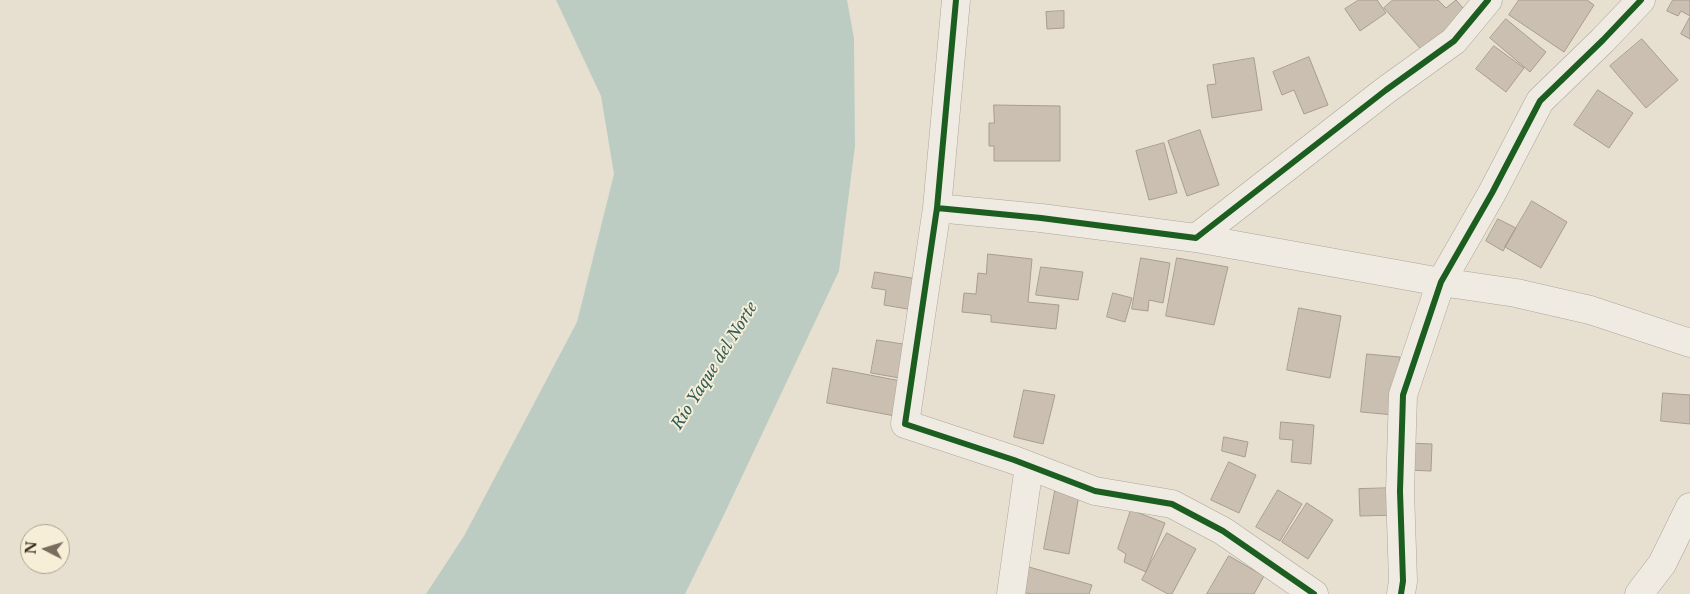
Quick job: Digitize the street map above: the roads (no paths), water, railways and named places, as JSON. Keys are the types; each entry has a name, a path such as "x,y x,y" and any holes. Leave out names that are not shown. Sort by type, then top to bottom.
{"street":[{"path":"956,0 937,208 906,424 1029,466 1094,491 1172,504 1222,531 1314,594"},
{"path":"1196,238 1386,90 1454,41 1488,0"},
{"path":"1401,594 1403,581 1400,491 1403,395 1440,282 1492,193 1540,101 1641,0"},
{"path":"937,208 1041,218 1196,238 1440,282 1516,293 1590,310 1690,343"},
{"path":"1011,594 1029,466"},
{"path":"1639,594 1683,532 1690,507"}],"water":[{"name":"Río Yaque del Norte","path":"556,0 847,0 854,38 855,146 839,271 685,594 426,594 464,536 577,322 614,174 601,96"}]}
